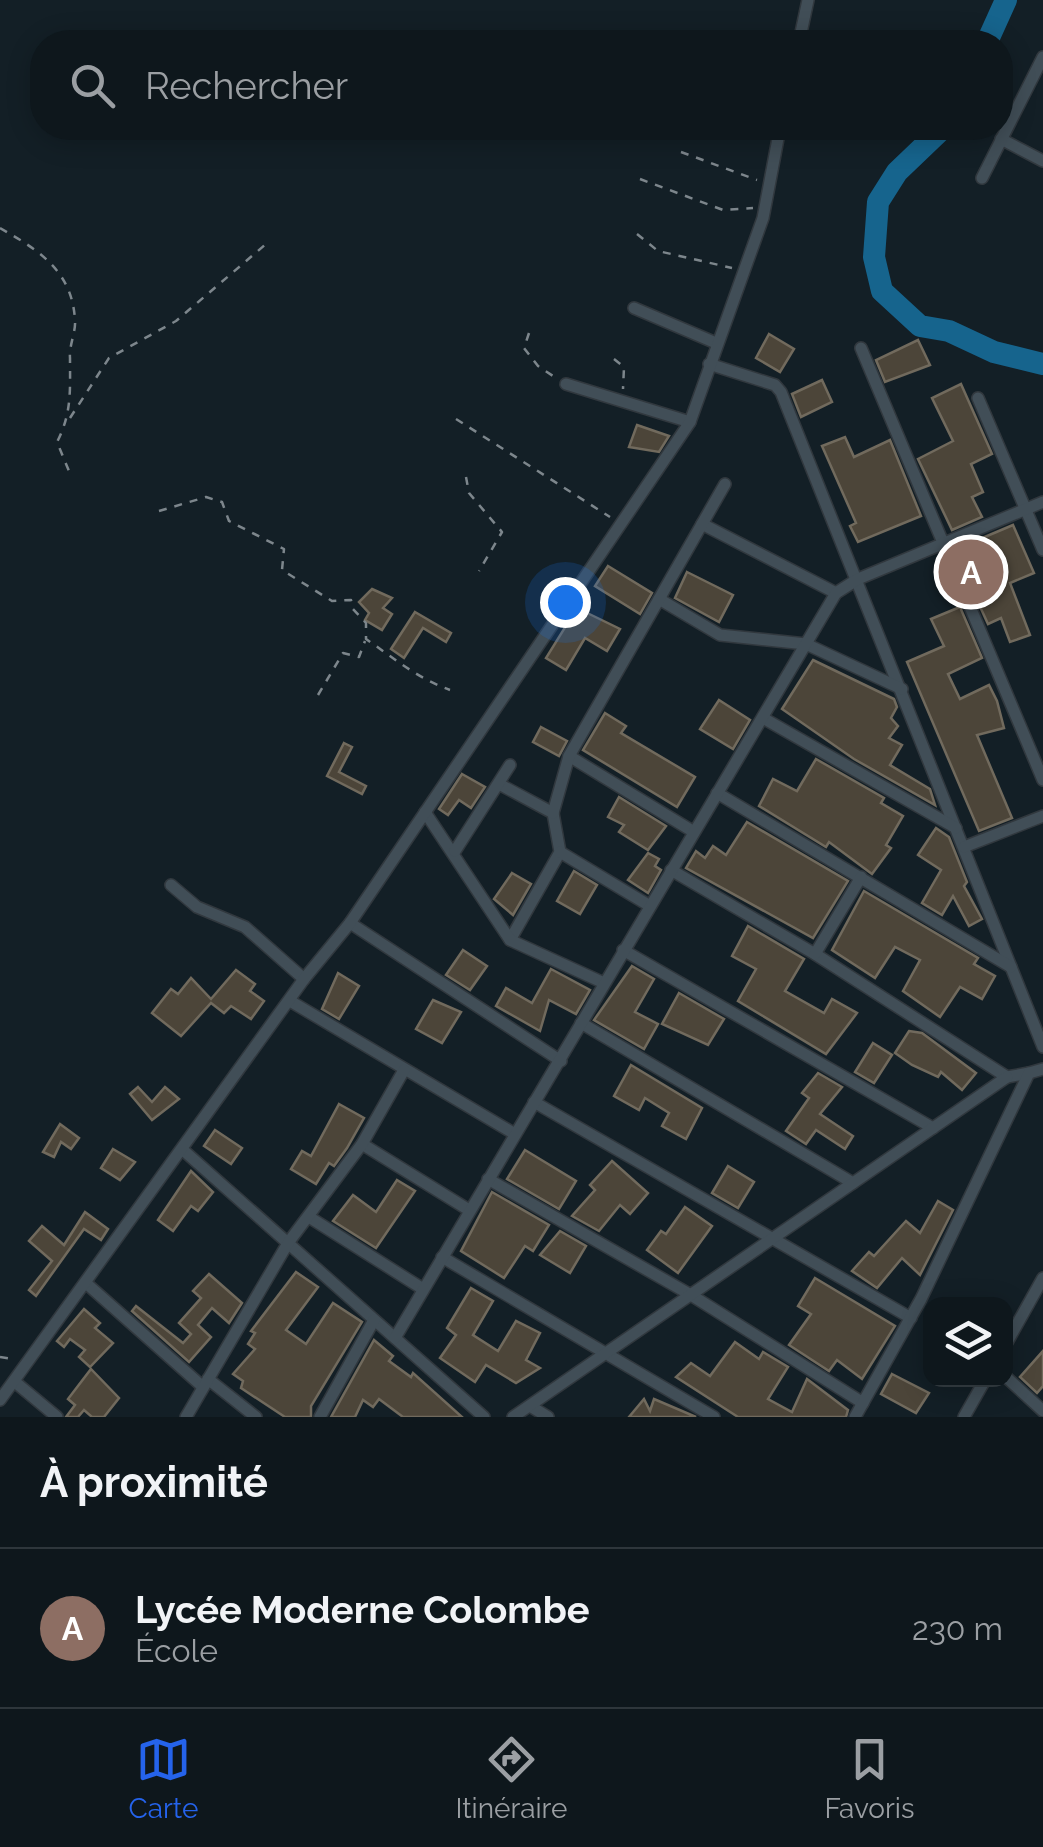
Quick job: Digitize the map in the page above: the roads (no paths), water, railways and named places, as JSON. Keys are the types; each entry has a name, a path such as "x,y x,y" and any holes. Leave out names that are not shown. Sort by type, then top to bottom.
{"street":[{"path":"802,30 808,0"},
{"path":"1013,116 1043,57"},
{"path":"0,1400 304,979 350,923 690,422 765,206 777,140"},
{"path":"982,178 1001,140 1043,161"},
{"path":"634,308 716,343"},
{"path":"860,348 1043,780"},
{"path":"709,364 774,385 781,392 1043,1047"},
{"path":"566,384 690,422"},
{"path":"978,398 1043,550"},
{"path":"510,940 560,852 553,813 569,756 726,484"},
{"path":"395,1338 836,594 858,579 1043,502"},
{"path":"702,524 836,594"},
{"path":"659,599 720,634 806,644 902,689"},
{"path":"763,718 956,828"},
{"path":"569,756 694,832"},
{"path":"455,851 510,765"},
{"path":"499,784 553,813"},
{"path":"717,793 1012,967"},
{"path":"426,812 510,940 604,983"},
{"path":"964,846 1043,816"},
{"path":"560,852 650,906"},
{"path":"671,870 815,954 1007,1077"},
{"path":"815,954 861,877"},
{"path":"172,885 197,906 246,928 304,979"},
{"path":"350,923 561,1061"},
{"path":"623,950 933,1128"},
{"path":"290,1002 515,1134"},
{"path":"581,1023 853,1183"},
{"path":"513,1417 1007,1077 1043,1068"},
{"path":"186,1417 288,1244 362,1144 404,1070"},
{"path":"929,1297 1029,1074"},
{"path":"534,1102 911,1318"},
{"path":"362,1144 470,1210"},
{"path":"182,1150 484,1417"},
{"path":"488,1179 691,1295 864,1402"},
{"path":"309,1217 422,1289"},
{"path":"442,1257 714,1417"},
{"path":"87,1284 205,1383 256,1417"},
{"path":"1013,1332 1042,1284"},
{"path":"856,1417 911,1318 923,1306"},
{"path":"320,1417 374,1320"},
{"path":"16,1382 57,1417"},
{"path":"1013,1383 1043,1411"},
{"path":"964,1417 981,1387"},
{"path":"530,1406 548,1417"}],"waterway":[{"path":"992,30 1006,0"},
{"path":"930,140 897,172 878,202 874,257 882,291 920,326 949,331 994,352 1043,364"}],"place":[{"name":"Lycée Moderne Colombe","path":"971,572"}]}
